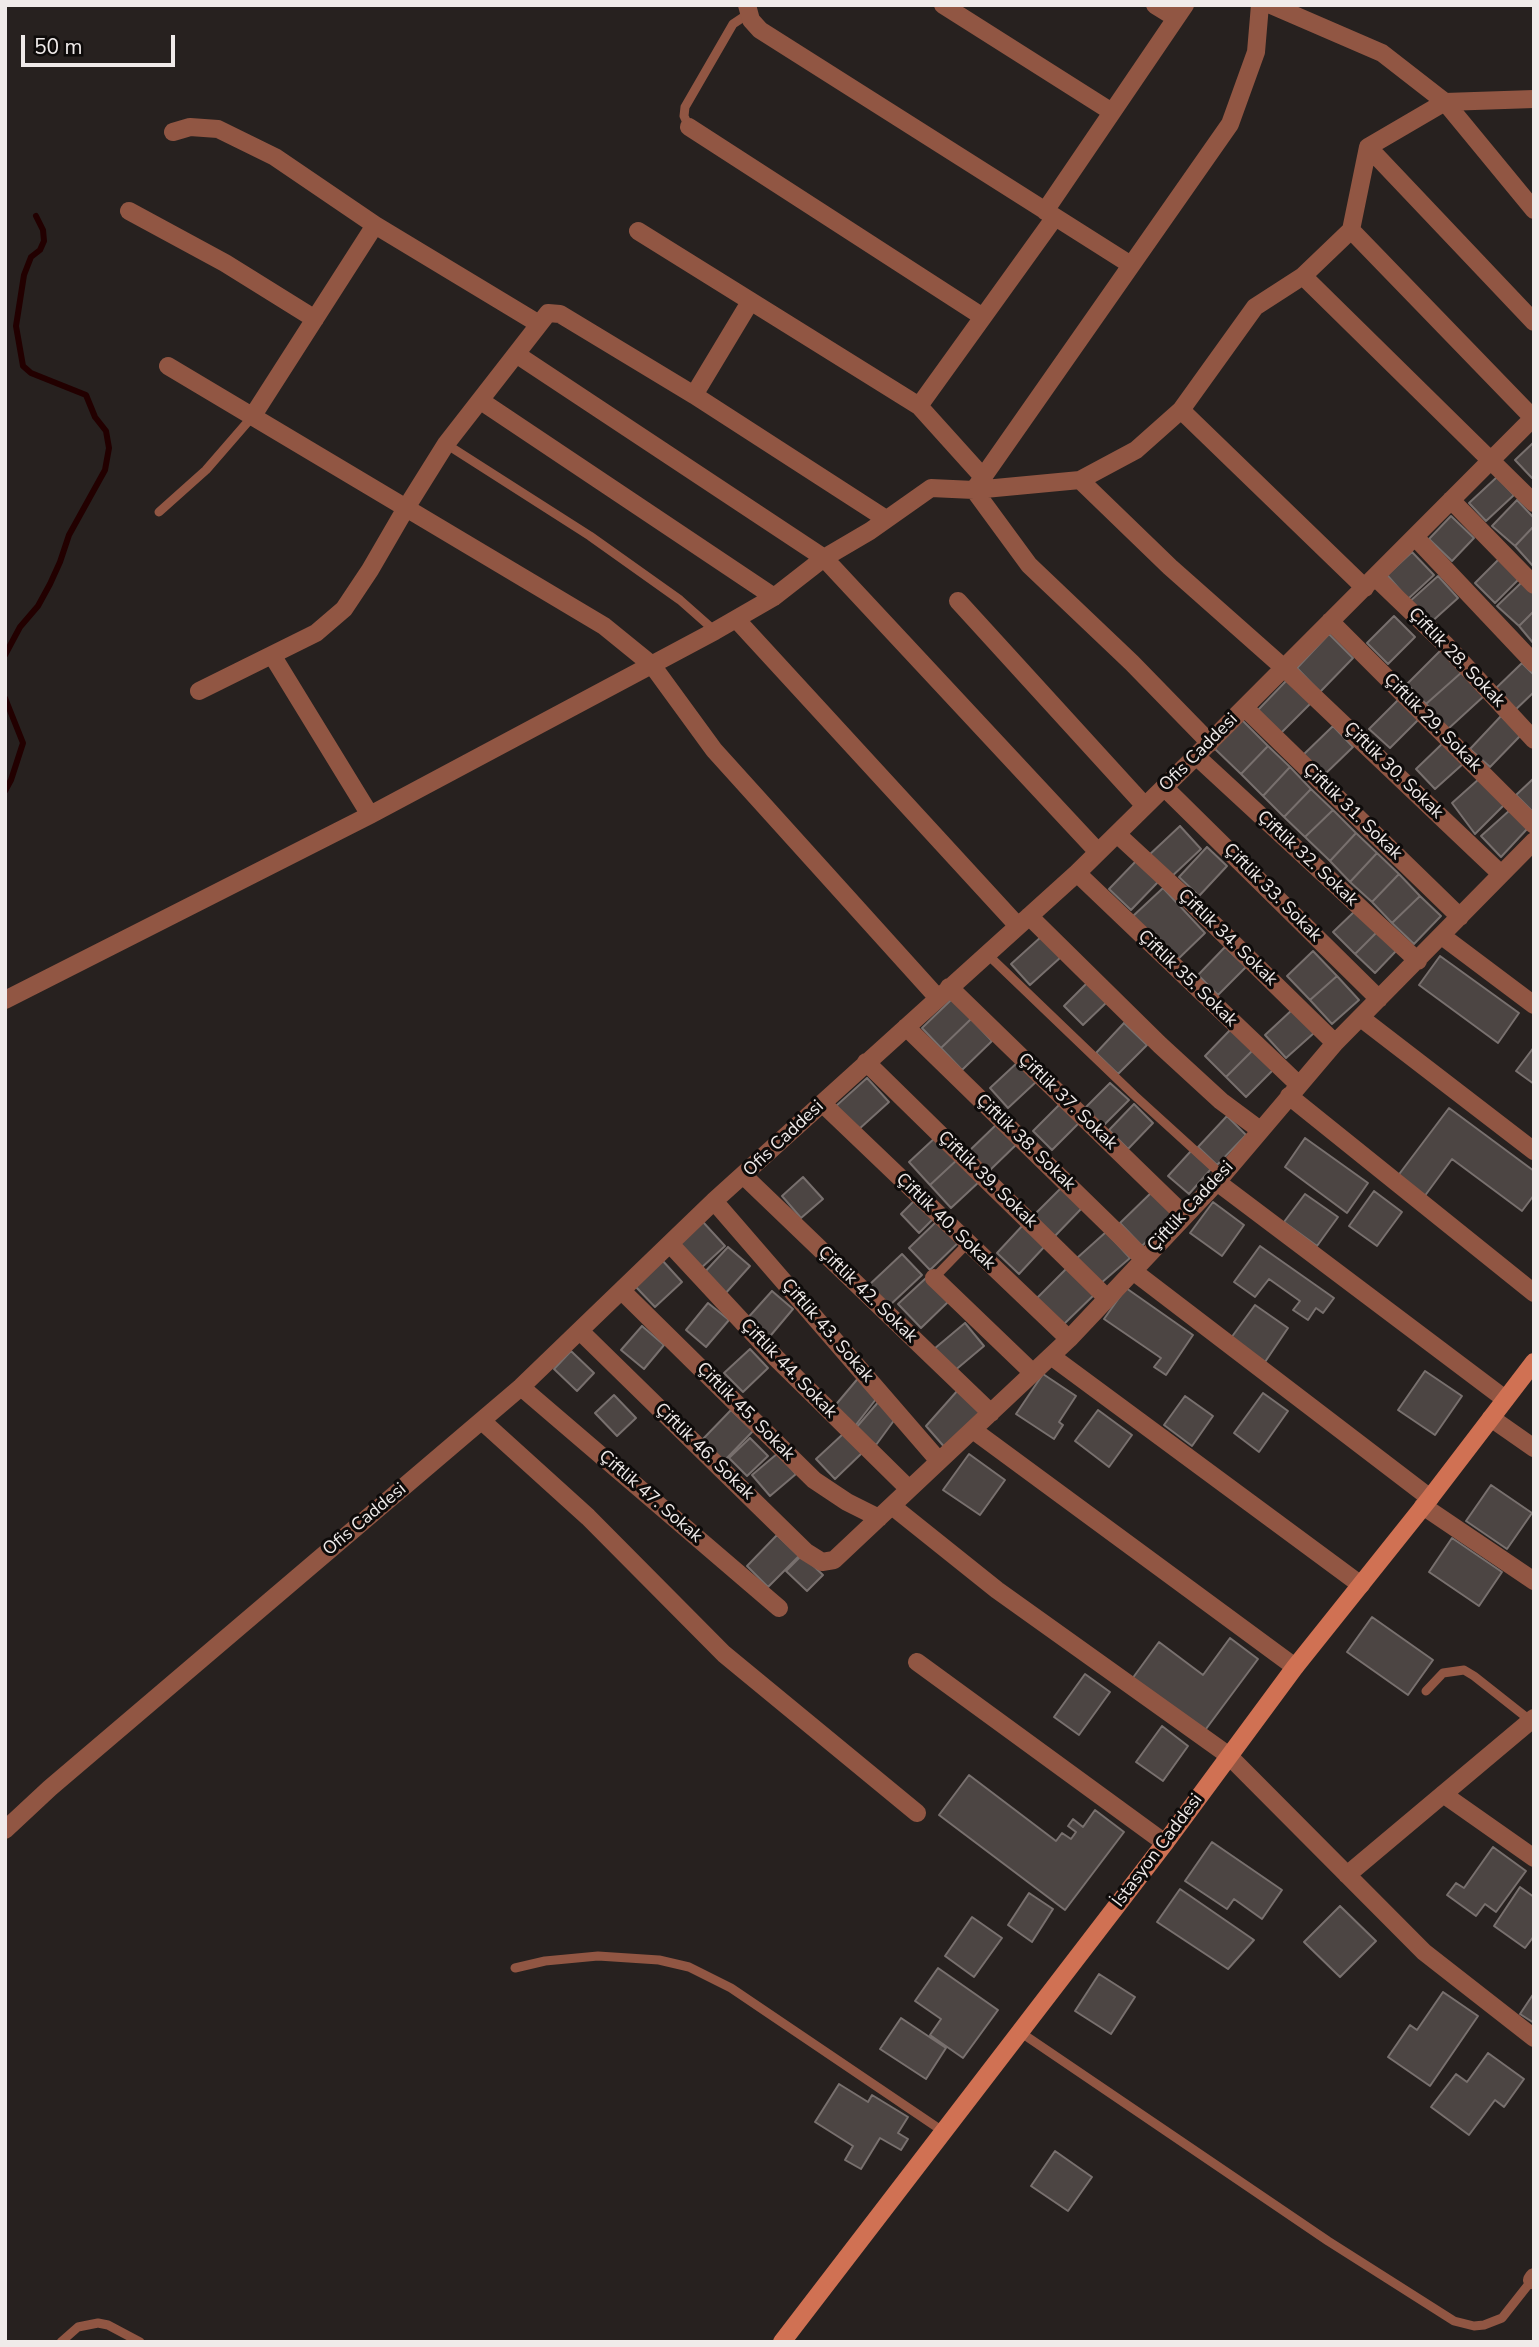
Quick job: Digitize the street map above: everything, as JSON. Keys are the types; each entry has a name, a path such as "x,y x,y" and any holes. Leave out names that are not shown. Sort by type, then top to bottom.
{"main road":[{"name":"İstasyon Caddesi","path":"782,2342 1165,1843 1228,1755 1534,1362"}],"street":[{"path":"943,5 1112,112"},
{"path":"919,406 983,317 1112,112 1180,12 1155,5"},
{"path":"978,484 1230,124 1256,52 1260,5"},
{"path":"1271,5 1382,52 1445,102 1534,210"},
{"path":"747,10 760,30 1131,265"},
{"path":"5,1000 370,816 715,631 774,597 824,558 870,531 931,488 1080,480 1136,450 1181,410 1255,307 1303,276 1351,230 1368,147 1445,102 1534,99"},
{"path":"173,132 190,127 204,127 230,134 275,157 375,225 539,324"},
{"path":"689,127 983,317"},
{"path":"1368,147 1534,322"},
{"path":"129,211 225,263 315,319"},
{"path":"252,417 375,225"},
{"path":"1351,230 1533,418"},
{"path":"638,231 919,406 978,484 1029,565 1132,663 1210,743"},
{"path":"1303,276 1534,503"},
{"path":"694,395 750,302"},
{"path":"199,691 316,633 344,609 446,444 548,313 560,314 694,395 886,519"},
{"path":"516,354 824,558 1098,852"},
{"name":"Çiftlik 37. Sokak","path":"168,366 604,626 652,665 714,750 943,992 1185,1216"},
{"path":"481,401 774,597"},
{"name":"Çiftlik 28. Sokak","path":"1181,410 1370,583 1446,645 1534,740"},
{"name":"Ofis Caddesi","path":"5,1830 50,1788 521,1387 866,1062 1077,873 1533,418"},
{"name":"Çiftlik 30. Sokak","path":"1080,480 1170,567 1284,668 1501,874"},
{"path":"1451,500 1534,585"},
{"path":"1415,537 1534,663"},
{"path":"958,601 1145,806"},
{"path":"736,619 1024,921 1222,1101 1260,1130"},
{"name":"Çiftlik 29. Sokak","path":"1330,621 1534,825"},
{"path":"272,654 370,816"},
{"name":"Çiftlik 31. Sokak","path":"1245,708 1460,917"},
{"name":"Çiftlik 32. Sokak","path":"1196,756 1418,961"},
{"name":"Çiftlik 33. Sokak","path":"1165,788 1379,999"},
{"name":"Çiftlik 34. Sokak","path":"1117,834 1335,1043"},
{"name":"Çiftlik Caddesi","path":"834,1560 1069,1339 1220,1178 1335,1043 1532,845"},
{"name":"Çiftlik 35. Sokak","path":"1077,873 1294,1091 1534,1293"},
{"path":"1442,936 1534,1005"},
{"path":"1360,1018 1534,1151"},
{"name":"Çiftlik 38. Sokak","path":"906,1027 1138,1265 1426,1502 1534,1581"},
{"name":"Çiftlik 39. Sokak","path":"866,1062 1107,1298"},
{"name":"Çiftlik 40. Sokak","path":"822,1103 1069,1339"},
{"name":"Çiftlik 42. Sokak","path":"744,1176 991,1413"},
{"path":"1220,1178 1505,1399"},
{"name":"Çiftlik 43. Sokak","path":"715,1202 939,1461"},
{"name":"Çiftlik 44. Sokak","path":"671,1245 776,1358 909,1489"},
{"path":"934,1278 1033,1373"},
{"name":"Çiftlik 45. Sokak","path":"622,1291 827,1491 885,1512 1228,1755 1423,1952 1534,2038"},
{"name":"Çiftlik 46. Sokak","path":"580,1331 806,1552 822,1562 834,1560"},
{"path":"1052,1356 1361,1585"},
{"name":"Çiftlik 47. Sokak","path":"521,1387 779,1608"},
{"path":"1491,1418 1534,1448"},
{"path":"482,1420 588,1517 724,1654 917,1813"},
{"path":"972,1430 1296,1667"},
{"path":"917,1662 1165,1843"},
{"path":"1347,1875 1532,1720"},
{"path":"1443,1794 1534,1858"}],"lane":[{"path":"689,127 684,116 685,107 733,24 747,10"},
{"path":"159,512 206,470 252,417"},
{"path":"446,444 590,536 680,600 715,631"},
{"path":"987,954 1220,1178"},
{"path":"934,1278 968,1243"},
{"path":"1426,1691 1443,1673 1464,1670 1532,1720"},
{"path":"515,1968 575,1957 621,1956 659,1959 697,1970 731,1988 944,2132"},
{"path":"1020,2032 1328,2241 1454,2321 1474,2326 1502,2318 1533,2279"},
{"path":"61,2342 78,2327 98,2323 108,2325 140,2342"}],"building":[{"path":"1534,442 1534,477 1532,478 1515,460"},
{"path":"1497,477 1514,495 1486,521 1469,503"},
{"path":"1517,500 1534,518 1534,526 1515,546 1492,526"},
{"path":"1451,516 1474,538 1452,561 1429,539"},
{"path":"1534,526 1534,566 1533,566 1515,546"},
{"path":"1412,552 1434,575 1408,599 1387,575"},
{"path":"1499,559 1519,579 1495,603 1475,583"},
{"path":"1438,576 1458,598 1428,625 1408,603"},
{"path":"1522,582 1534,594 1534,611 1519,626 1497,606"},
{"path":"1534,611 1534,644 1519,626"},
{"path":"1394,616 1415,637 1388,664 1367,643"},
{"path":"1329,634 1353,658 1320,692 1297,668"},
{"path":"1442,649 1462,672 1426,704 1407,684"},
{"path":"1522,663 1534,675 1534,692 1512,713 1492,692"},
{"path":"1462,672 1484,696 1448,729 1426,704"},
{"path":"1287,680 1311,703 1281,733 1258,710"},
{"path":"1400,698 1421,717 1390,748 1369,729"},
{"path":"1501,716 1521,735 1490,767 1470,749"},
{"path":"1242,720 1268,746 1241,774 1214,748"},
{"path":"1333,726 1353,747 1322,777 1302,756"},
{"path":"1444,742 1464,763 1435,789 1416,769"},
{"path":"1268,746 1290,767 1263,796 1241,774"},
{"path":"1290,767 1311,789 1284,817 1263,796"},
{"path":"1480,778 1505,804 1475,834 1452,803"},
{"path":"1534,778 1534,813 1516,795"},
{"path":"1311,789 1333,810 1305,837 1284,817"},
{"path":"1333,810 1356,833 1330,861 1305,837"},
{"path":"1510,810 1528,828 1501,857 1481,836"},
{"path":"1180,826 1201,849 1169,879 1148,856"},
{"path":"1356,833 1377,853 1350,882 1330,861"},
{"path":"1207,847 1227,866 1199,896 1179,877"},
{"path":"1377,853 1399,874 1372,902 1350,882"},
{"path":"1137,860 1158,882 1131,910 1109,889"},
{"path":"1399,874 1420,896 1392,923 1372,902"},
{"path":"1163,888 1205,933 1175,962 1133,916"},
{"path":"1420,896 1441,916 1414,944 1392,923"},
{"path":"1356,910 1377,932 1355,954 1333,932"},
{"path":"1377,932 1397,950 1375,973 1355,954"},
{"path":"1042,936 1061,957 1030,985 1011,964"},
{"path":"1225,947 1246,967 1218,995 1198,975"},
{"path":"1313,951 1337,976 1310,1000 1287,976"},
{"path":"1440,956 1519,1013 1498,1043 1419,985"},
{"path":"1337,976 1359,1000 1332,1024 1310,1000"},
{"path":"1088,982 1107,1002 1083,1025 1064,1006"},
{"path":"952,999 971,1019 941,1048 922,1028"},
{"path":"1293,1009 1314,1033 1286,1058 1265,1035"},
{"path":"971,1019 992,1041 962,1070 941,1048"},
{"path":"1124,1023 1147,1045 1118,1074 1096,1053"},
{"path":"1231,1029 1253,1050 1226,1077 1205,1056"},
{"path":"1534,1047 1534,1084 1516,1071"},
{"path":"1253,1050 1273,1070 1246,1097 1226,1077"},
{"path":"1019,1061 1037,1081 1008,1108 990,1088"},
{"path":"867,1078 889,1102 858,1130 836,1106"},
{"path":"1110,1083 1129,1100 1100,1129 1082,1111"},
{"path":"1061,1103 1080,1122 1052,1150 1033,1131"},
{"path":"1134,1104 1153,1123 1128,1149 1109,1130"},
{"path":"1449,1108 1534,1171 1534,1195 1522,1211 1452,1159 1424,1197 1397,1177"},
{"path":"1227,1116 1246,1135 1217,1165 1198,1147"},
{"path":"999,1122 1019,1142 988,1172 968,1152"},
{"path":"937,1136 959,1158 930,1185 909,1162"},
{"path":"1305,1138 1368,1183 1347,1213 1285,1167"},
{"path":"1191,1151 1211,1169 1189,1194 1168,1176"},
{"path":"959,1158 980,1181 951,1208 930,1185"},
{"path":"803,1177 823,1199 801,1218 782,1196"},
{"path":"1061,1188 1082,1208 1053,1238 1032,1217"},
{"path":"1154,1190 1176,1212 1142,1246 1120,1223"},
{"path":"1374,1191 1402,1212 1377,1246 1349,1226"},
{"path":"1305,1194 1338,1217 1317,1246 1284,1222"},
{"path":"918,1197 936,1216 919,1233 901,1214"},
{"path":"1213,1202 1244,1225 1222,1256 1190,1233"},
{"path":"939,1219 960,1241 930,1270 909,1248"},
{"path":"703,1222 725,1246 700,1269 678,1245"},
{"path":"1023,1225 1045,1246 1019,1274 997,1253"},
{"path":"1106,1232 1130,1258 1100,1284 1077,1258"},
{"path":"1260,1246 1334,1298 1323,1313 1316,1308 1308,1320 1293,1310 1300,1301 1269,1279 1255,1297 1234,1282"},
{"path":"728,1247 750,1266 724,1295 702,1275"},
{"path":"902,1254 922,1275 889,1306 869,1285"},
{"path":"662,1260 682,1282 655,1307 635,1286"},
{"path":"1069,1266 1096,1293 1063,1325 1037,1298"},
{"path":"926,1278 949,1301 921,1328 898,1304"},
{"path":"1126,1288 1193,1335 1166,1375 1154,1367 1161,1358 1104,1319"},
{"path":"772,1291 793,1309 766,1341 745,1321"},
{"path":"708,1303 729,1320 706,1347 686,1330"},
{"path":"1255,1305 1288,1328 1265,1362 1231,1338"},
{"path":"965,1323 984,1346 953,1372 934,1349"},
{"path":"642,1326 664,1345 644,1369 621,1350"},
{"path":"750,1349 768,1368 743,1392 724,1373"},
{"path":"571,1351 594,1373 577,1391 554,1369"},
{"path":"1425,1371 1462,1396 1435,1435 1398,1410"},
{"path":"1043,1374 1076,1396 1059,1422 1063,1425 1054,1439 1016,1414"},
{"path":"860,1376 880,1394 855,1426 833,1408"},
{"path":"958,1390 981,1413 947,1450 926,1426"},
{"path":"1263,1393 1288,1411 1259,1452 1234,1433"},
{"path":"614,1395 636,1418 617,1436 595,1413"},
{"path":"1185,1396 1213,1416 1192,1446 1164,1425"},
{"path":"880,1400 898,1415 876,1445 855,1429"},
{"path":"731,1410 753,1431 724,1461 702,1440"},
{"path":"1098,1410 1132,1435 1109,1467 1075,1441"},
{"path":"843,1434 862,1453 835,1479 816,1459"},
{"path":"750,1438 768,1456 747,1476 729,1458"},
{"path":"778,1453 796,1474 770,1496 752,1475"},
{"path":"969,1454 1005,1480 980,1515 943,1490"},
{"path":"1491,1485 1532,1513 1507,1549 1466,1521"},
{"path":"777,1535 799,1556 768,1587 747,1566"},
{"path":"1452,1538 1502,1572 1479,1606 1429,1572"},
{"path":"802,1555 823,1575 807,1591 786,1571"},
{"path":"1372,1617 1433,1660 1408,1695 1347,1652"},
{"path":"1230,1638 1258,1659 1203,1733 1132,1679 1159,1642 1203,1675"},
{"path":"1085,1674 1110,1692 1079,1735 1054,1717"},
{"path":"1162,1726 1188,1746 1163,1781 1136,1762"},
{"path":"969,1775 1056,1841 1062,1833 1071,1839 1076,1832 1068,1826 1073,1819 1083,1827 1095,1810 1124,1832 1065,1910 939,1815"},
{"path":"1212,1842 1282,1890 1262,1919 1234,1899 1227,1909 1185,1881"},
{"path":"1493,1847 1526,1871 1496,1912 1485,1904 1476,1916 1447,1895 1456,1883 1464,1888"},
{"path":"1520,1887 1534,1897 1534,1936 1525,1948 1494,1926"},
{"path":"1180,1889 1254,1940 1228,1969 1157,1922"},
{"path":"1029,1893 1053,1909 1032,1942 1008,1925"},
{"path":"1340,1906 1376,1941 1340,1977 1304,1942"},
{"path":"972,1917 1002,1938 974,1977 945,1956"},
{"path":"938,1968 998,2010 963,2058 930,2035 941,2019 915,2001"},
{"path":"1099,1974 1135,1997 1111,2034 1075,2011"},
{"path":"1443,1992 1478,2016 1430,2086 1388,2057 1410,2025 1417,2030"},
{"path":"1534,1993 1534,2023 1520,2014"},
{"path":"901,2018 946,2048 926,2079 880,2049"},
{"path":"1488,2053 1524,2079 1504,2107 1495,2100 1469,2135 1431,2107 1456,2074 1467,2082"},
{"path":"839,2084 868,2102 872,2095 908,2117 898,2133 908,2139 901,2150 880,2138 861,2169 845,2160 853,2146 815,2122"},
{"path":"1055,2151 1092,2177 1068,2211 1031,2186"}],"waterway":[{"path":"5,655 20,627 38,606 50,584 69,535 105,470 109,448 106,431 95,417 86,395 31,373 23,366 16,326 24,275 31,257 40,250 44,241 43,230 36,216"},
{"path":"5,698 23,743 5,791"}]}
